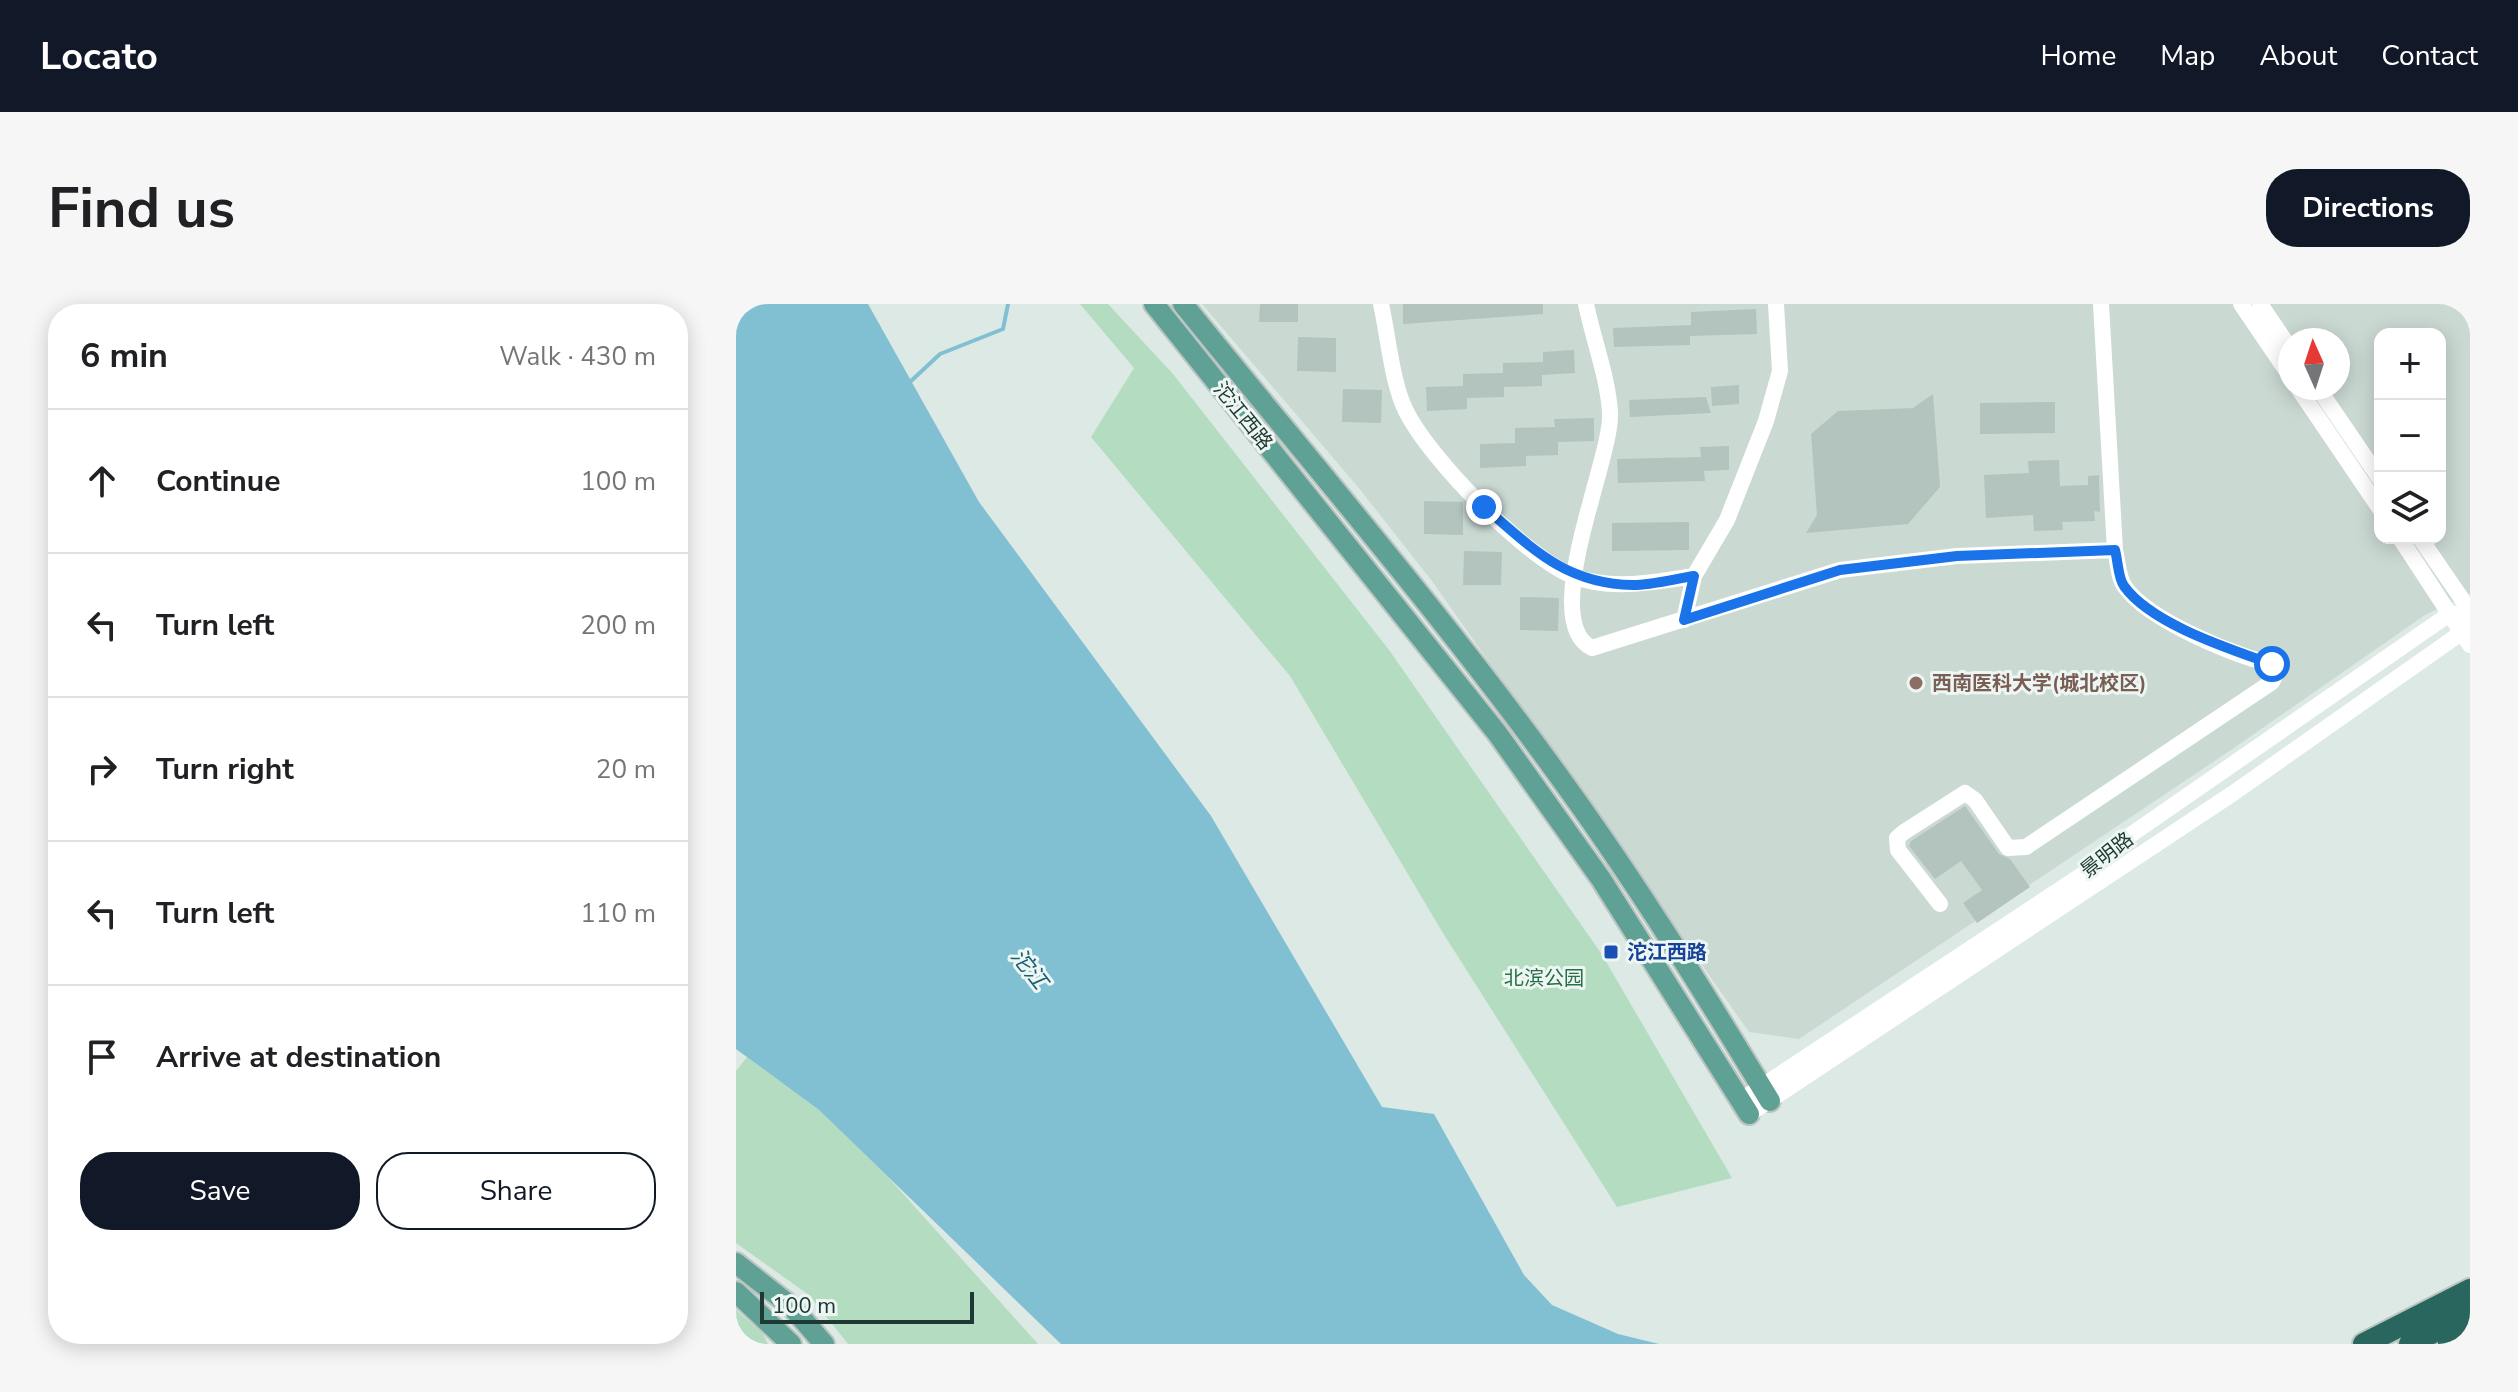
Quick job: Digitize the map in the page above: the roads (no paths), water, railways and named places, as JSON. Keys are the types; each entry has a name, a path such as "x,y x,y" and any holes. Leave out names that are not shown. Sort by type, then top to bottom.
{"highway":[{"path":"2364,1344 2470,1290"},
{"path":"2410,1344 2470,1313"},
{"path":"2449,1344 2470,1333"}],"main road":[{"name":"沱江西路","path":"1154,304 1497,733 1610,892 1745,1107"},
{"name":"沱江西路","path":"1183,304 1477,668 1559,776 1691,973 1766,1094"},
{"path":"736,1263 792,1307 823,1342"},
{"path":"736,1292 767,1318 791,1344"},
{"path":"767,1318 779,1344"}],"street":[{"path":"1381,304 1404,408 1431,453 1484,507 1550,563 1575,577 1633,585 1694,576"},
{"path":"1586,304 1610,414 1577,549 1573,626 1584,644 1592,648 1840,570 1957,556 2115,550"},
{"path":"1684,620 1694,576 1727,520 1766,421 1780,371 1776,304"},
{"path":"1940,904 1898,850 1897,838 1904,832 1965,793 1975,800 2008,848 2026,847 2272,682 2280,666 2210,641 2149,609 2123,585 2115,550 2101,304"},
{"path":"2241,304 2278,358"},
{"path":"2260,304 2278,330"},
{"path":"2306,400 2374,500"},
{"path":"2326,400 2375,472"},
{"path":"2404,544 2451,613"},
{"path":"2424,544 2470,611"},
{"name":"景明路","path":"1745,1107 1766,1094 2219,802 2468,632 2451,613 2106,852 2088,871 1766,1094"}],"water":[{"name":"沱江","path":"736,304 868,304 979,502 1211,816 1382,1107 1434,1114 1524,1275 1552,1305 1618,1334 1659,1344 1061,1344 819,1110 736,1049"}],"waterway":[{"path":"911,381 940,354 1003,329 1008,304"}],"place":[{"name":"西南医科大学(城北校区)","path":"1916,683"},
{"name":"沱江西路","path":"1611,952"}],"park label":[{"name":"北滨公园","path":"1544,978"}]}
